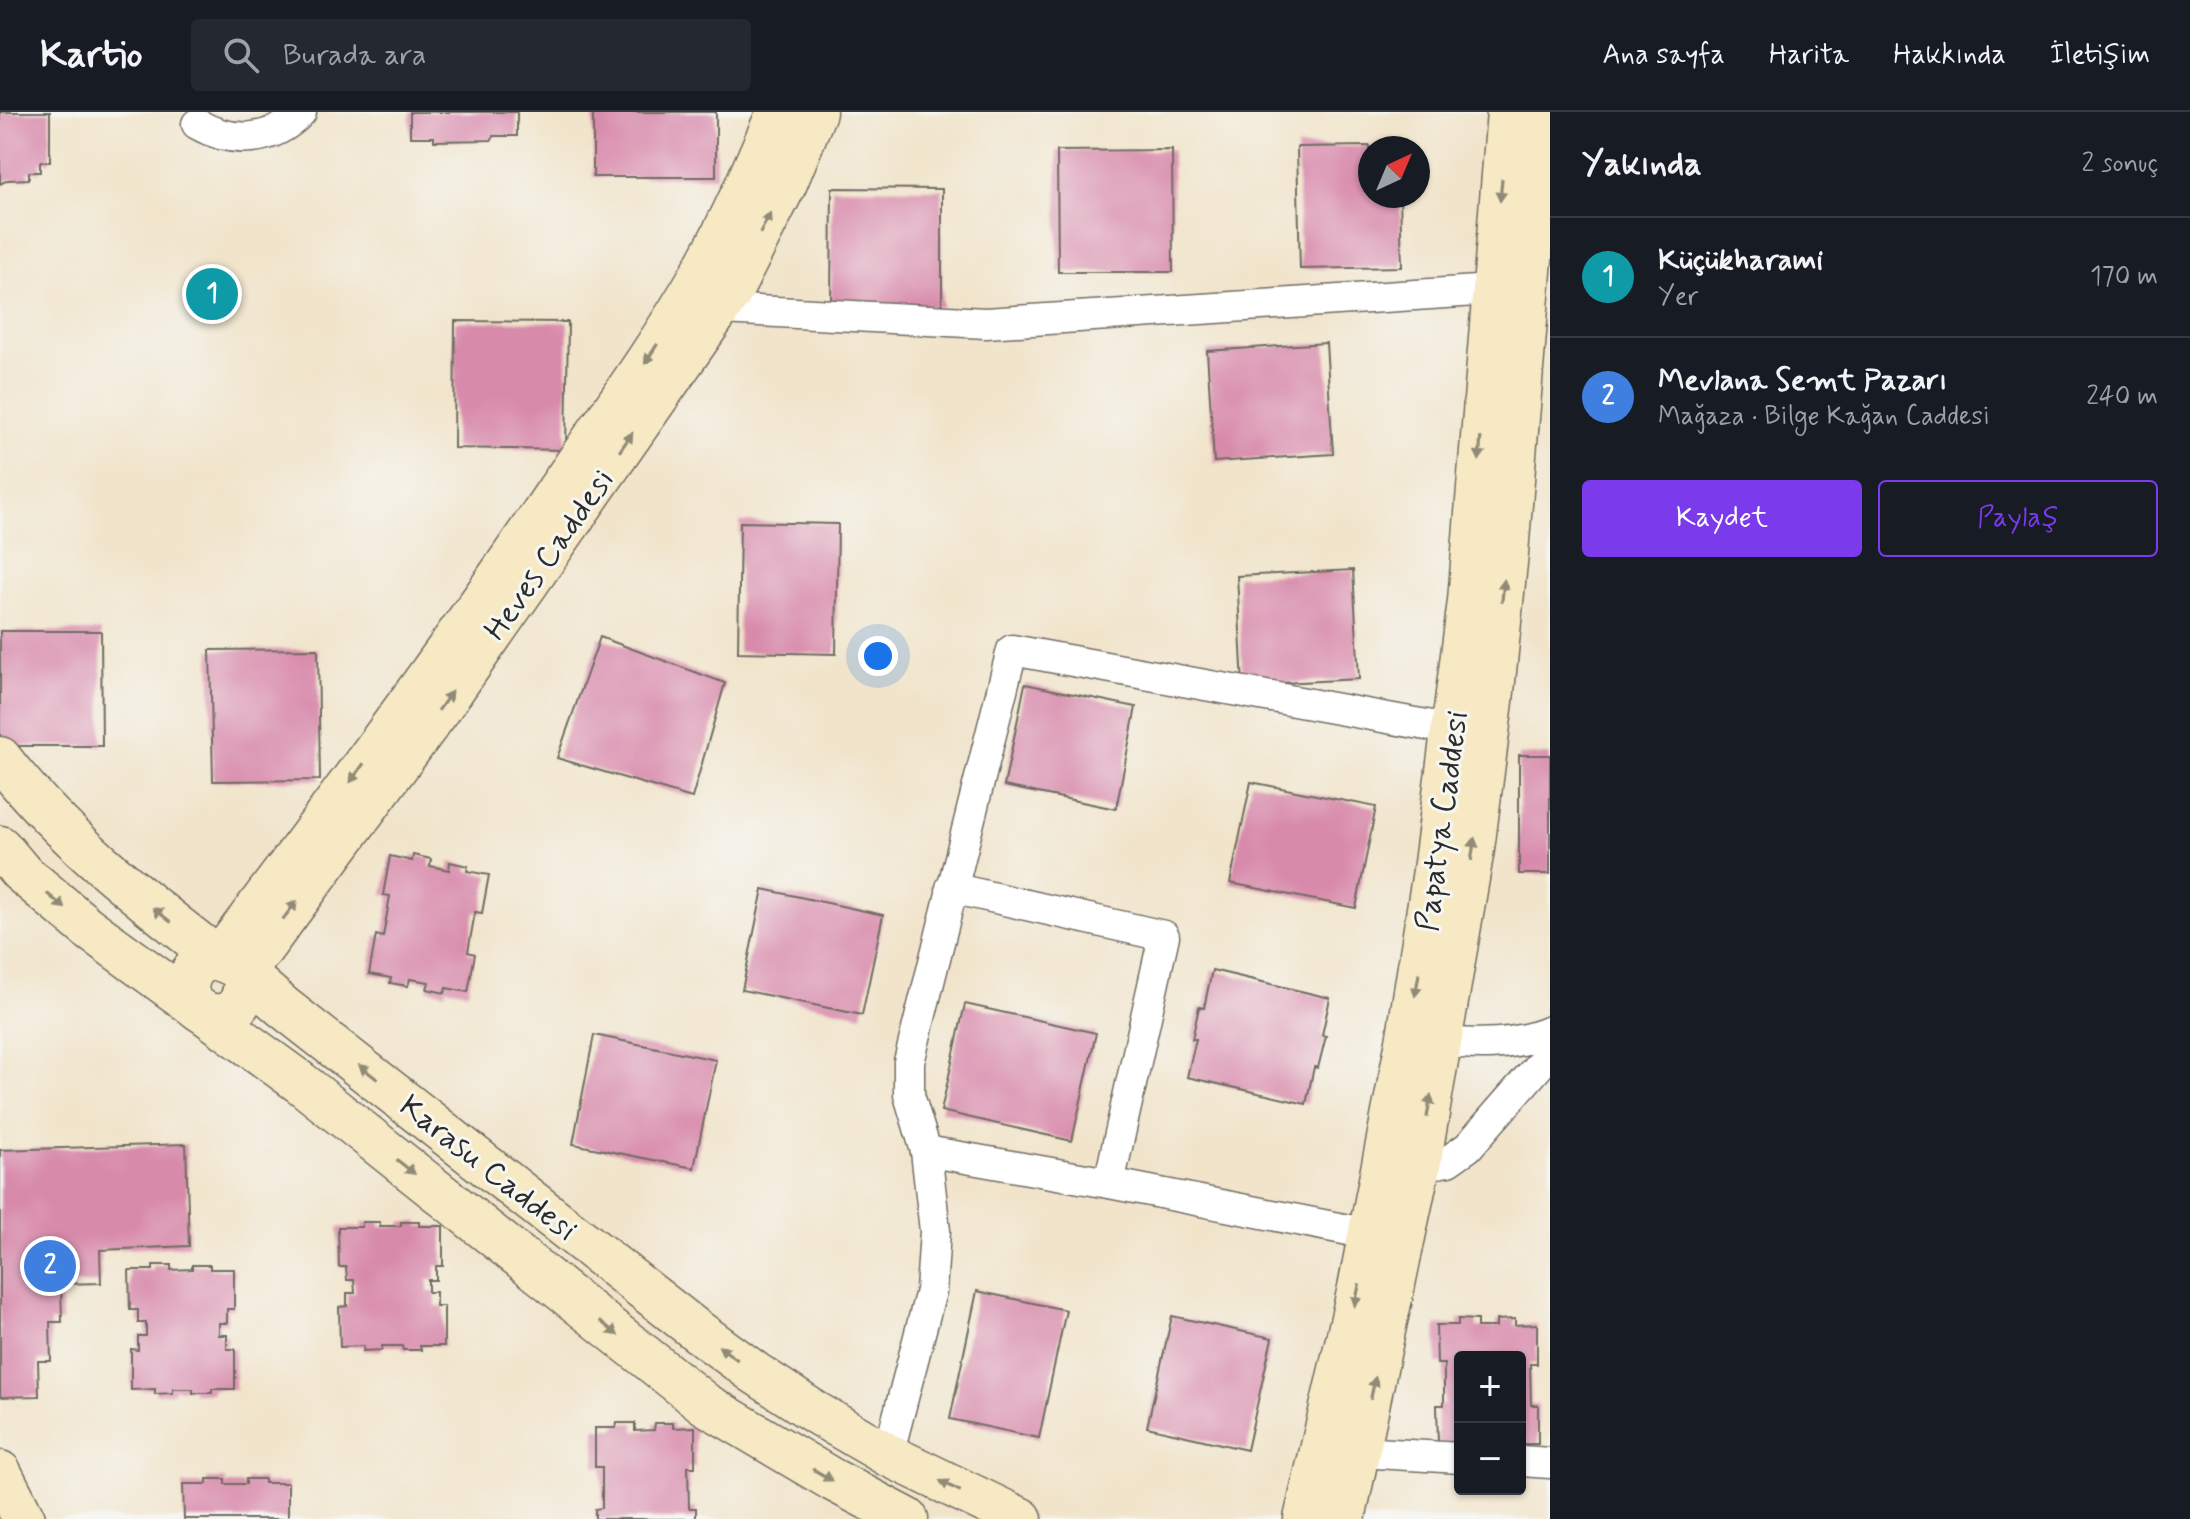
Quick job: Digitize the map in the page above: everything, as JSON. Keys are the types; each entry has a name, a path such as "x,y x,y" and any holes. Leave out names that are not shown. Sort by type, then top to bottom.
{"street":[{"path":"197,124 225,136 254,138 278,130 301,112"},
{"name":"Heves Caddesi","path":"231,966 438,711 700,308 735,209 778,112"},
{"name":"Heves Caddesi","path":"231,966 280,877 508,563 700,308 731,292 786,183 815,112"},
{"name":"Papatya Caddesi","path":"1344,1519 1359,1452 1402,1161 1424,1039 1469,601 1508,112"},
{"name":"Papatya Caddesi","path":"1424,1039 1471,864 1492,701 1518,434 1543,112"},
{"path":"700,308 986,323 1492,290"},
{"path":"888,1455 931,1291 935,1231 926,1151 909,1095 909,1062 1012,650 1454,730"},
{"name":"Karasu Caddesi","path":"0,758 48,813 117,880 696,1330 816,1413 888,1455 1021,1519"},
{"name":"Karasu Caddesi","path":"0,847 21,872 77,919 301,1083 705,1404 833,1480 907,1519"},
{"path":"951,888 1164,936 1109,1183"},
{"path":"199,1010 217,1016 235,1010 245,994 231,966"},
{"path":"1424,1039 1482,1045 1550,1031"},
{"path":"1402,1161 1448,1161 1468,1147 1550,1053"},
{"path":"926,1151 1369,1234"},
{"name":"Papatya Caddesi","path":"1305,1519 1369,1234 1402,1161"},
{"path":"1359,1452 1454,1458"},
{"path":"1526,1461 1550,1463"},
{"path":"0,1472 24,1519"}],"building":[{"path":"0,112 50,112 50,162 40,162 40,172 29,172 29,179 8,180 0,184"},
{"path":"410,112 517,112 517,136 493,136 492,140 434,141 434,137 410,137"},
{"path":"593,112 716,112 716,177 593,177"},
{"path":"1358,146 1358,208 1400,208 1402,267 1300,269 1297,147"},
{"path":"1172,150 1173,272 1058,272 1057,151"},
{"path":"832,188 942,189 942,307 831,306"},
{"path":"455,321 568,322 566,450 454,448"},
{"path":"1326,343 1333,454 1214,462 1207,351"},
{"path":"740,522 838,524 836,654 738,652"},
{"path":"1353,570 1359,679 1243,685 1237,576"},
{"path":"0,631 101,631 102,746 0,746"},
{"path":"600,637 725,683 692,798 557,758"},
{"path":"318,649 320,780 213,781 210,650"},
{"path":"1025,684 1136,707 1116,809 1004,786"},
{"path":"1519,755 1550,755 1550,874 1519,874"},
{"path":"1251,782 1376,807 1356,908 1230,883"},
{"path":"413,855 431,859 430,866 449,870 450,862 468,866 467,871 489,875 482,913 475,912 468,952 475,954 468,992 446,988 445,993 427,989 429,982 410,979 408,986 390,983 391,978 369,974 376,935 383,937 390,896 383,895 390,856 412,861"},
{"path":"763,889 883,915 862,1015 742,990"},
{"path":"1212,970 1330,998 1322,1035 1326,1036 1318,1068 1314,1067 1306,1104 1187,1077 1196,1039 1192,1039 1199,1007 1204,1008"},
{"path":"965,1004 1096,1033 1072,1141 941,1111"},
{"path":"594,1035 716,1060 694,1168 573,1144"},
{"path":"186,1144 189,1246 100,1250 101,1283 61,1284 62,1322 50,1322 51,1361 38,1361 39,1396 0,1397 0,1150"},
{"path":"362,1222 380,1222 380,1226 419,1222 419,1226 443,1226 443,1266 436,1266 436,1280 428,1280 428,1292 436,1292 436,1306 444,1306 444,1346 403,1350 402,1346 382,1346 382,1350 363,1351 364,1346 340,1347 339,1307 347,1306 347,1293 355,1293 354,1280 347,1280 346,1267 339,1267 338,1227 362,1227"},
{"path":"153,1265 171,1265 171,1270 192,1269 192,1265 234,1269 234,1309 227,1309 227,1323 219,1323 219,1335 227,1335 227,1349 235,1349 235,1389 193,1393 193,1389 173,1389 173,1393 155,1394 155,1389 131,1390 131,1349 138,1350 138,1336 146,1336 146,1323 138,1323 138,1310 130,1310 129,1270 153,1270"},
{"path":"977,1291 1066,1310 1039,1438 950,1419"},
{"path":"1172,1316 1272,1338 1247,1450 1147,1427"},
{"path":"1458,1319 1477,1320 1477,1327 1496,1327 1496,1320 1515,1319 1515,1325 1537,1324 1537,1364 1530,1364 1531,1405 1538,1405 1538,1444 1526,1444 1526,1351 1454,1351 1454,1444 1438,1444 1437,1405 1444,1405 1444,1364 1437,1364 1436,1325 1458,1325"},
{"path":"617,1423 635,1423 635,1431 654,1430 655,1423 673,1423 673,1428 695,1427 695,1467 688,1467 689,1508 696,1508 696,1519 595,1519 595,1509 602,1508 602,1467 595,1467 595,1428 616,1428"},
{"path":"207,1479 225,1479 225,1484 246,1484 246,1479 288,1483 288,1519 184,1519 183,1484 207,1484"}],"place":[{"name":"Küçükharami","path":"212,294"},
{"name":"Mevlana Semt Pazarı","path":"50,1266"}]}
